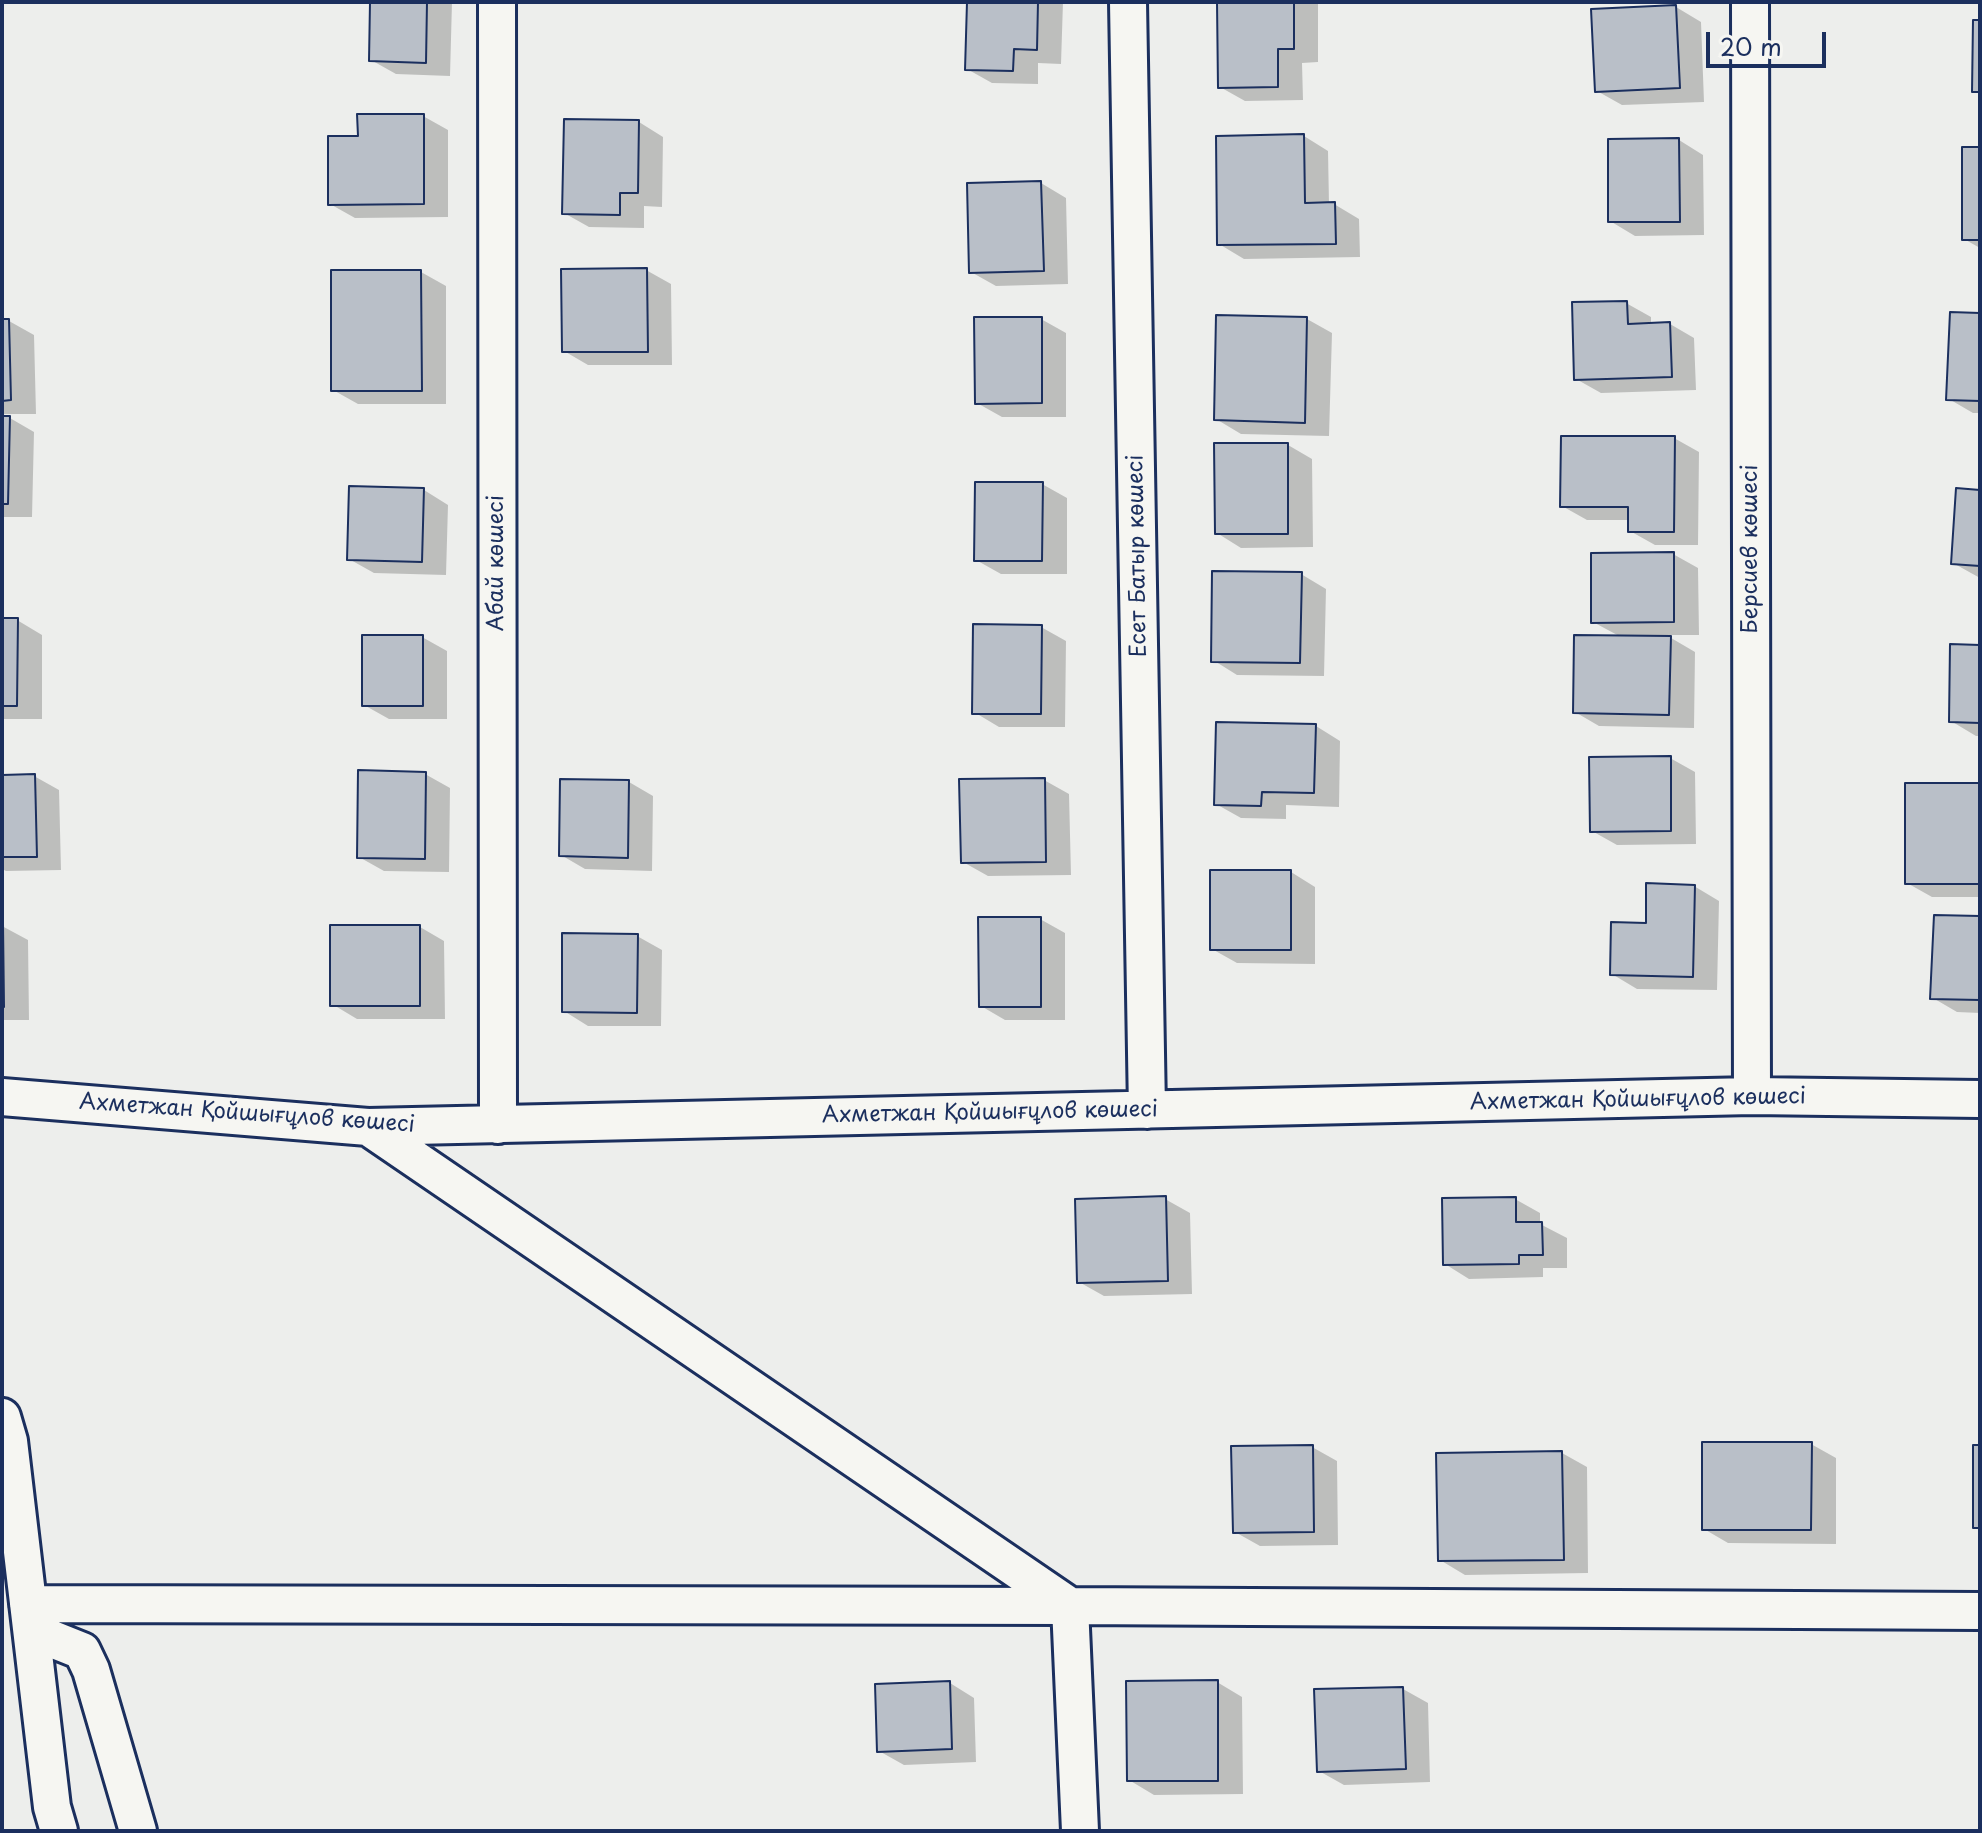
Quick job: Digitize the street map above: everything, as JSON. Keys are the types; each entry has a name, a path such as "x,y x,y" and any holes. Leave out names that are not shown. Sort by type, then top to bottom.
{"street":[{"name":"Абай көшесі","path":"497,2 498,1125"},
{"name":"Есет Батыр көшесі","path":"1128,2 1147,1110"},
{"name":"Берсиев көшесі","path":"1750,2 1752,1096"},
{"name":"Ахметжан Қойшығұлов көшесі","path":"2,1097 368,1127 1752,1096 1980,1099"},
{"path":"368,1127 1070,1606"},
{"path":"2,1417 9,1441 52,1807 59,1831"},
{"path":"1070,1606 1080,1831"},
{"path":"30,1618 1070,1606 1980,1611"},
{"path":"30,1618 82,1651 91,1670 138,1831"}],"building":[{"path":"370,2 427,2 426,63 369,61"},
{"path":"967,2 1038,2 1037,50 1014,49 1013,71 965,70"},
{"path":"1217,2 1294,2 1294,49 1278,49 1278,87 1218,88"},
{"path":"1676,5 1680,88 1595,92 1591,9"},
{"path":"1973,20 1980,20 1980,92 1972,92"},
{"path":"357,114 424,114 424,204 328,205 328,136 358,136"},
{"path":"564,119 639,120 638,193 620,193 620,215 562,214"},
{"path":"1304,134 1305,203 1335,202 1336,244 1217,245 1216,136"},
{"path":"1679,138 1680,222 1608,222 1608,139"},
{"path":"1962,147 1980,147 1980,240 1962,240"},
{"path":"1041,181 1044,271 969,273 967,183"},
{"path":"647,268 648,352 562,352 561,269"},
{"path":"331,270 421,270 422,391 331,391"},
{"path":"1627,301 1628,324 1670,322 1672,377 1574,380 1572,302"},
{"path":"1950,312 1980,313 1980,401 1946,400"},
{"path":"1216,315 1307,317 1305,423 1214,420"},
{"path":"974,317 1042,317 1042,403 975,404"},
{"path":"2,319 9,319 11,400 2,401"},
{"path":"2,416 10,416 8,504 2,504"},
{"path":"1561,436 1675,436 1674,532 1628,532 1628,507 1560,507"},
{"path":"1214,443 1288,443 1288,534 1215,534"},
{"path":"975,482 1043,482 1042,561 974,561"},
{"path":"349,486 424,488 422,562 347,560"},
{"path":"1956,488 1980,490 1980,566 1951,564"},
{"path":"1674,552 1674,622 1591,623 1591,553"},
{"path":"1212,571 1302,572 1300,663 1211,662"},
{"path":"2,618 18,618 17,706 2,706"},
{"path":"973,624 1042,625 1041,714 972,714"},
{"path":"362,635 423,635 423,706 362,706"},
{"path":"1574,635 1671,636 1669,715 1573,713"},
{"path":"1950,644 1980,645 1980,723 1949,722"},
{"path":"1216,722 1316,724 1314,793 1262,792 1261,806 1214,805"},
{"path":"1671,756 1671,831 1590,832 1589,757"},
{"path":"358,770 426,772 425,859 357,858"},
{"path":"35,774 37,857 2,857 2,775"},
{"path":"1045,778 1046,862 961,863 959,779"},
{"path":"560,779 629,780 628,858 559,856"},
{"path":"1905,783 1980,783 1980,884 1905,884"},
{"path":"1210,870 1291,870 1291,950 1210,950"},
{"path":"1646,883 1695,885 1693,977 1610,975 1611,922 1646,923"},
{"path":"1934,915 1980,916 1980,1000 1930,999"},
{"path":"978,917 1041,917 1041,1007 979,1007"},
{"path":"3,924 4,1007 2,1007"},
{"path":"330,925 420,925 420,1006 330,1006"},
{"path":"562,933 638,934 637,1013 562,1012"},
{"path":"1166,1196 1168,1281 1077,1283 1075,1199"},
{"path":"1516,1197 1516,1222 1542,1222 1543,1255 1519,1255 1519,1264 1443,1265 1442,1198"},
{"path":"1702,1442 1812,1442 1811,1530 1702,1530"},
{"path":"1313,1445 1314,1532 1233,1533 1231,1446"},
{"path":"1973,1445 1980,1445 1980,1528 1973,1528"},
{"path":"1562,1451 1564,1560 1438,1561 1436,1453"},
{"path":"1218,1680 1218,1781 1127,1781 1126,1681"},
{"path":"950,1681 952,1749 877,1752 875,1684"},
{"path":"1403,1687 1406,1769 1317,1772 1314,1689"}]}
